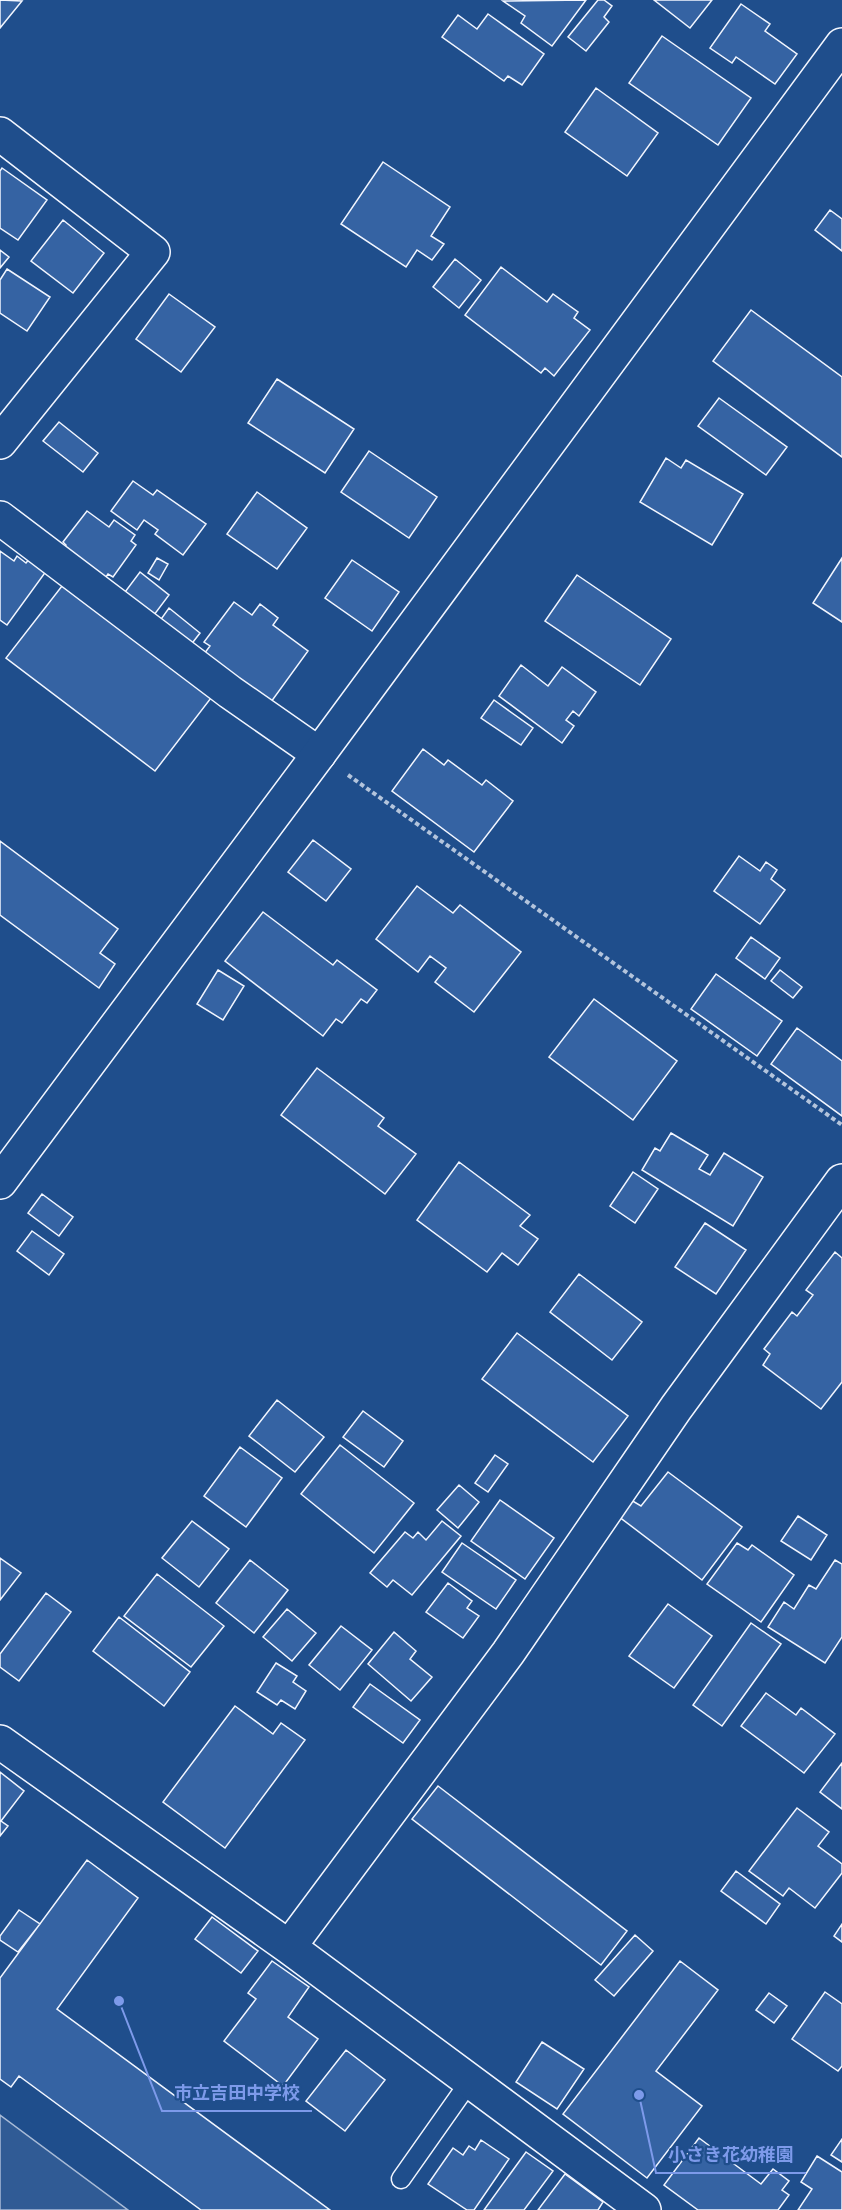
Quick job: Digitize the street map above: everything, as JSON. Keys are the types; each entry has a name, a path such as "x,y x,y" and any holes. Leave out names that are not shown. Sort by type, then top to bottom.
{"street":[{"path":"0,1182 842,45"},
{"path":"0,135 153,252 0,442"},
{"path":"0,518 230,692 319,754"},
{"path":"289,1947 508,1653 676,1408 842,1181"},
{"path":"0,1742 289,1947 644,2210"}],"lane":[{"path":"401,2179 470,2081"}],"path":[{"path":"319,754 842,1125"}],"shaded area":[{"path":"0,2115 128,2210 0,2210"}],"building":[{"path":"0,0 22,1 0,28"},
{"path":"586,0 552,46 521,23 525,16 503,1"},
{"path":"598,0 604,0 612,6 604,17 609,22 586,51 568,37"},
{"path":"654,0 712,0 690,28"},
{"path":"741,4 770,24 765,31 797,54 775,84 736,57 732,63 710,48"},
{"path":"488,14 544,54 522,85 508,76 504,81 442,37 458,15 477,29"},
{"path":"662,36 751,98 718,145 629,83"},
{"path":"596,88 658,133 627,176 565,132"},
{"path":"383,162 450,207 431,236 444,244 432,260 417,250 406,267 341,224"},
{"path":"2,168 47,200 18,240 0,228 0,171"},
{"path":"830,210 842,219 842,251 815,230"},
{"path":"63,220 104,253 73,293 31,261"},
{"path":"0,250 9,257 0,268"},
{"path":"455,259 481,280 459,308 433,287"},
{"path":"501,267 547,302 553,294 578,312 574,318 590,330 554,376 545,368 541,373 465,315"},
{"path":"7,269 50,297 27,331 0,313 0,280"},
{"path":"169,294 215,327 181,372 136,339"},
{"path":"751,310 842,377 842,457 713,361"},
{"path":"277,379 354,429 325,473 248,423"},
{"path":"719,398 787,447 766,475 698,426"},
{"path":"59,422 98,453 83,472 43,441"},
{"path":"369,451 437,497 409,538 341,492"},
{"path":"666,458 681,468 686,460 743,494 712,545 640,502"},
{"path":"133,481 153,495 157,490 206,524 183,555 155,534 158,530 144,520 137,530 111,511"},
{"path":"257,492 307,528 277,569 227,534"},
{"path":"87,511 109,527 114,520 135,535 131,541 136,545 113,577 108,574 104,580 63,550 66,545 63,542"},
{"path":"0,551 14,561 17,556 26,563 30,558 47,570 7,625 0,620"},
{"path":"157,558 168,564 159,580 148,573"},
{"path":"842,558 842,622 813,603"},
{"path":"352,560 399,592 372,631 325,598"},
{"path":"140,572 169,595 151,619 122,596"},
{"path":"577,575 671,639 640,685 545,621"},
{"path":"62,586 211,698 155,771 6,658"},
{"path":"234,602 252,615 260,604 278,618 273,625 308,651 271,702 204,654 210,646 204,642"},
{"path":"169,608 200,633 190,646 159,622"},
{"path":"521,665 548,686 562,667 596,692 579,716 573,711 566,720 574,726 562,743 499,696"},
{"path":"494,700 533,728 521,745 481,718"},
{"path":"423,749 444,765 448,760 482,785 486,780 513,801 474,852 392,791"},
{"path":"313,840 351,869 326,901 288,872"},
{"path":"0,841 118,929 100,953 115,964 99,988 0,915"},
{"path":"739,856 760,871 766,862 777,870 771,879 785,890 760,924 714,891"},
{"path":"417,886 453,913 460,905 521,952 474,1012 435,982 446,968 430,956 418,972 376,939"},
{"path":"263,912 333,965 337,960 377,990 367,1003 361,999 342,1023 336,1019 323,1036 225,961"},
{"path":"751,937 780,958 765,979 736,958"},
{"path":"218,970 244,986 223,1020 197,1004"},
{"path":"780,970 802,987 793,998 771,981"},
{"path":"716,974 782,1021 757,1056 691,1009"},
{"path":"594,999 677,1061 633,1120 549,1057"},
{"path":"797,1028 842,1061 842,1116 771,1064"},
{"path":"317,1068 384,1118 378,1126 416,1154 385,1194 281,1115"},
{"path":"671,1133 708,1155 699,1169 710,1175 724,1153 763,1177 733,1226 642,1170 655,1148 660,1151"},
{"path":"459,1162 530,1215 520,1226 538,1239 518,1265 502,1253 487,1272 417,1220"},
{"path":"633,1172 658,1189 635,1223 610,1206"},
{"path":"42,1194 73,1217 59,1236 28,1213"},
{"path":"705,1223 746,1250 716,1294 675,1267"},
{"path":"32,1231 64,1254 49,1275 17,1251"},
{"path":"835,1252 842,1258 842,1382 821,1409 763,1365 770,1354 764,1349 792,1312 797,1316 813,1295 806,1290"},
{"path":"579,1274 642,1322 612,1360 550,1312"},
{"path":"517,1333 628,1416 593,1462 482,1379"},
{"path":"277,1400 324,1437 295,1472 249,1436"},
{"path":"363,1411 403,1441 384,1467 343,1437"},
{"path":"340,1445 414,1503 374,1553 301,1494"},
{"path":"240,1447 282,1478 246,1527 204,1496"},
{"path":"495,1455 508,1464 488,1492 475,1483"},
{"path":"668,1472 742,1527 702,1580 618,1516 631,1500 641,1506"},
{"path":"459,1485 479,1502 458,1528 437,1510"},
{"path":"500,1500 554,1538 525,1579 471,1541"},
{"path":"798,1516 827,1535 811,1560 781,1541"},
{"path":"192,1521 229,1549 199,1587 162,1558"},
{"path":"442,1521 461,1536 412,1595 393,1580 387,1587 370,1573 405,1532 413,1538 418,1532 426,1540"},
{"path":"462,1543 516,1580 496,1609 442,1572"},
{"path":"737,1543 748,1550 752,1545 794,1575 761,1622 707,1584"},
{"path":"0,1558 21,1573 0,1600"},
{"path":"250,1560 288,1590 254,1633 216,1603"},
{"path":"835,1560 842,1564 842,1637 825,1663 768,1627 784,1602 794,1609 809,1585 816,1589"},
{"path":"157,1574 224,1626 191,1667 124,1616"},
{"path":"448,1583 472,1601 467,1608 479,1616 463,1638 426,1612"},
{"path":"46,1593 71,1612 19,1681 0,1667 0,1654"},
{"path":"668,1604 712,1636 674,1688 629,1656"},
{"path":"287,1609 316,1633 292,1661 263,1637"},
{"path":"119,1617 190,1672 164,1706 93,1651"},
{"path":"751,1623 781,1644 722,1726 693,1705"},
{"path":"341,1626 372,1650 340,1690 309,1665"},
{"path":"394,1632 416,1651 410,1659 432,1677 411,1701 368,1664"},
{"path":"276,1663 297,1676 293,1682 306,1691 295,1709 281,1700 277,1705 257,1692"},
{"path":"370,1684 420,1720 403,1743 353,1707"},
{"path":"766,1693 796,1715 801,1708 835,1734 804,1773 741,1726"},
{"path":"235,1706 273,1734 281,1723 305,1740 225,1848 163,1802"},
{"path":"842,1763 842,1809 820,1792"},
{"path":"0,1772 24,1791 1,1821 8,1826 0,1836"},
{"path":"438,1786 627,1931 601,1965 412,1819"},
{"path":"797,1808 829,1832 818,1846 842,1864 842,1873 815,1908 789,1888 783,1896 749,1871"},
{"path":"87,1860 138,1898 57,2009 330,2210 201,2210 19,2076 11,2087 0,2079 0,1978"},
{"path":"736,1871 780,1904 766,1924 721,1891"},
{"path":"19,1910 40,1924 18,1952 0,1940 0,1936"},
{"path":"212,1917 258,1951 241,1973 195,1939"},
{"path":"842,1924 842,1942 834,1936"},
{"path":"635,1935 653,1951 614,1996 595,1980"},
{"path":"272,1961 309,1987 288,2017 318,2039 283,2086 224,2041 256,1999 248,1993"},
{"path":"680,1961 718,1990 656,2071 702,2106 647,2178 563,2114"},
{"path":"825,1992 842,2004 842,2066 838,2071 792,2039"},
{"path":"769,1993 787,2006 774,2023 756,2010"},
{"path":"542,2042 584,2069 557,2109 516,2082"},
{"path":"346,2050 385,2080 345,2131 306,2101"},
{"path":"699,2138 761,2184 773,2169 789,2181 782,2190 789,2195 778,2210 698,2210 664,2185"},
{"path":"842,2139 842,2162 831,2155"},
{"path":"481,2140 509,2159 474,2210 467,2210 428,2184 453,2148 463,2155 469,2146 475,2150"},
{"path":"526,2152 553,2171 524,2210 484,2210"},
{"path":"817,2156 842,2172 842,2210 798,2210 812,2189 801,2182"},
{"path":"565,2174 603,2202 598,2210 538,2210"}],"place":[{"name":"市立吉田中学校","path":"119,2001"},
{"name":"小さき花幼稚園","path":"639,2095"}]}
